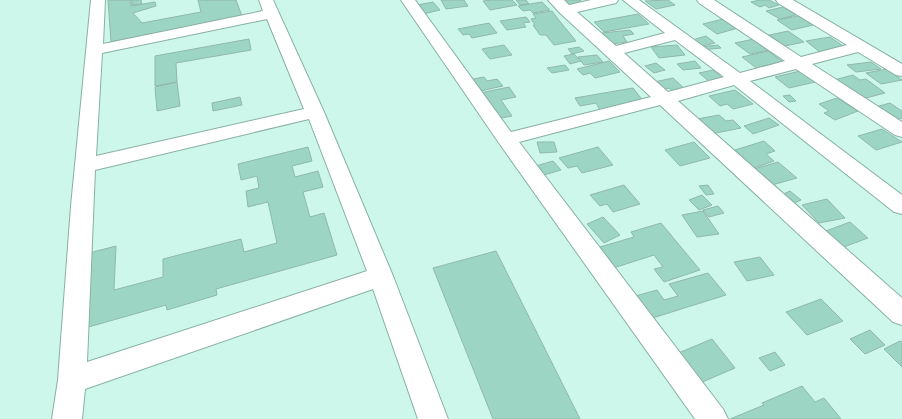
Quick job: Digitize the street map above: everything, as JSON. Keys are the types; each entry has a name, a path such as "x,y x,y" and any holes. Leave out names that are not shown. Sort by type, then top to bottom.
{"street":[{"path":"68,419 72,380 82,206 98,0"},
{"path":"408,0 506,138 713,419"},
{"path":"560,5 611,0"},
{"path":"630,0 737,79 902,206"},
{"path":"704,0 902,131"},
{"path":"783,0 902,71"},
{"path":"560,5 902,314"},
{"path":"95,50 270,6 381,276 433,419"},
{"path":"611,52 678,35"},
{"path":"506,138 663,99 861,46"},
{"path":"85,165 314,112"},
{"path":"72,380 381,276"}],"building":[{"path":"108,0 131,0 131,6 155,2 156,6 133,13 142,23 201,12 198,0 236,0 242,16 111,42"},
{"path":"132,0 141,0 142,4 132,5"},
{"path":"441,0 464,0 468,6 446,9"},
{"path":"512,0 517,5 490,10 483,1"},
{"path":"516,0 526,0 529,4 520,5"},
{"path":"565,0 580,0 584,4 571,6"},
{"path":"668,0 675,5 656,9 645,1"},
{"path":"769,0 779,5 769,8 765,5 760,7 751,2"},
{"path":"433,2 440,10 419,15 412,6"},
{"path":"542,2 550,10 533,13 530,10 523,11 518,6"},
{"path":"783,7 796,15 780,19 766,11"},
{"path":"552,11 576,41 554,45 546,35 540,35 531,19 536,18 533,14"},
{"path":"638,14 649,24 604,32 594,22"},
{"path":"798,16 813,25 792,30 777,20"},
{"path":"526,17 530,22 523,23 526,27 507,30 500,21"},
{"path":"723,19 738,28 717,34 703,24"},
{"path":"489,23 497,33 472,38 469,34 463,35 458,29"},
{"path":"630,30 634,34 623,36 627,42 611,44 602,33"},
{"path":"788,31 804,42 780,47 765,36"},
{"path":"706,36 715,43 698,47 689,41"},
{"path":"830,37 846,48 821,53 806,41"},
{"path":"249,39 251,50 176,63 177,82 155,86 155,56"},
{"path":"754,39 769,50 750,54 735,43"},
{"path":"504,45 512,55 490,59 482,49"},
{"path":"677,45 685,55 659,58 651,47"},
{"path":"718,45 721,48 702,50 700,47"},
{"path":"579,47 584,51 572,54 568,49"},
{"path":"768,51 786,64 759,70 742,57"},
{"path":"574,54 581,61 570,64 564,56"},
{"path":"597,55 603,62 584,65 578,57"},
{"path":"609,61 620,72 595,78 590,73 583,75 577,69"},
{"path":"695,61 701,68 683,70 677,64"},
{"path":"871,62 881,69 856,72 847,65"},
{"path":"656,63 665,70 654,73 645,66"},
{"path":"565,65 569,70 552,73 547,68"},
{"path":"887,69 902,80 881,84 866,73"},
{"path":"713,70 724,79 710,82 699,73"},
{"path":"800,71 815,82 789,88 775,77"},
{"path":"853,75 860,80 866,79 885,93 862,99 834,80"},
{"path":"484,77 487,81 497,79 503,86 476,92 468,80"},
{"path":"673,78 686,90 674,93 669,88 662,90 654,82"},
{"path":"177,82 180,106 157,111 155,87"},
{"path":"509,87 516,97 501,100 512,116 496,119 480,93"},
{"path":"633,88 644,102 600,110 596,103 580,106 575,98"},
{"path":"735,90 753,104 733,109 727,104 720,106 709,96"},
{"path":"790,95 796,101 789,102 783,96"},
{"path":"240,97 242,105 213,111 212,103"},
{"path":"837,98 858,111 835,120 824,113 829,111 819,104"},
{"path":"890,103 902,111 902,118 890,121 872,108"},
{"path":"719,115 726,121 733,120 741,128 711,134 697,119"},
{"path":"769,118 779,125 753,134 744,126"},
{"path":"882,129 902,142 876,150 858,136"},
{"path":"764,141 775,151 766,154 774,161 754,168 735,150"},
{"path":"537,142 554,142 557,152 540,153"},
{"path":"694,142 710,158 680,166 665,150"},
{"path":"308,147 312,161 292,166 295,177 318,171 323,187 303,192 310,217 324,213 337,255 216,289 217,295 167,310 166,305 78,330 85,254 116,246 114,290 163,277 163,259 241,239 244,252 277,243 268,202 248,207 246,191 259,188 257,176 241,180 238,164"},
{"path":"598,147 613,165 582,173 577,166 568,168 559,158"},
{"path":"553,161 561,170 537,177 529,168"},
{"path":"778,162 797,178 772,185 754,169"},
{"path":"624,185 640,204 613,212 607,204 600,206 590,195"},
{"path":"708,185 714,194 706,195 699,186"},
{"path":"790,191 801,200 792,204 781,195"},
{"path":"702,195 712,205 699,210 689,200"},
{"path":"827,199 845,218 819,223 802,205"},
{"path":"718,206 724,213 709,217 703,210"},
{"path":"703,211 719,234 697,237 682,215"},
{"path":"603,217 620,235 604,243 587,224"},
{"path":"850,222 868,238 841,248 823,232"},
{"path":"661,223 700,270 664,282 654,269 663,267 654,255 607,270 593,249 634,237 631,232"},
{"path":"496,251 580,419 493,419 433,268"},
{"path":"760,257 774,275 747,281 734,262"},
{"path":"708,273 726,295 643,321 628,298 657,290 664,300 678,296 669,284"},
{"path":"821,299 843,321 807,335 786,312"},
{"path":"870,330 885,345 865,354 850,339"},
{"path":"712,339 735,368 693,386 671,356"},
{"path":"900,341 902,342 902,367 884,349"},
{"path":"775,352 785,365 770,371 759,358"},
{"path":"802,386 815,402 824,398 841,419 730,419 764,405 762,403"}]}
